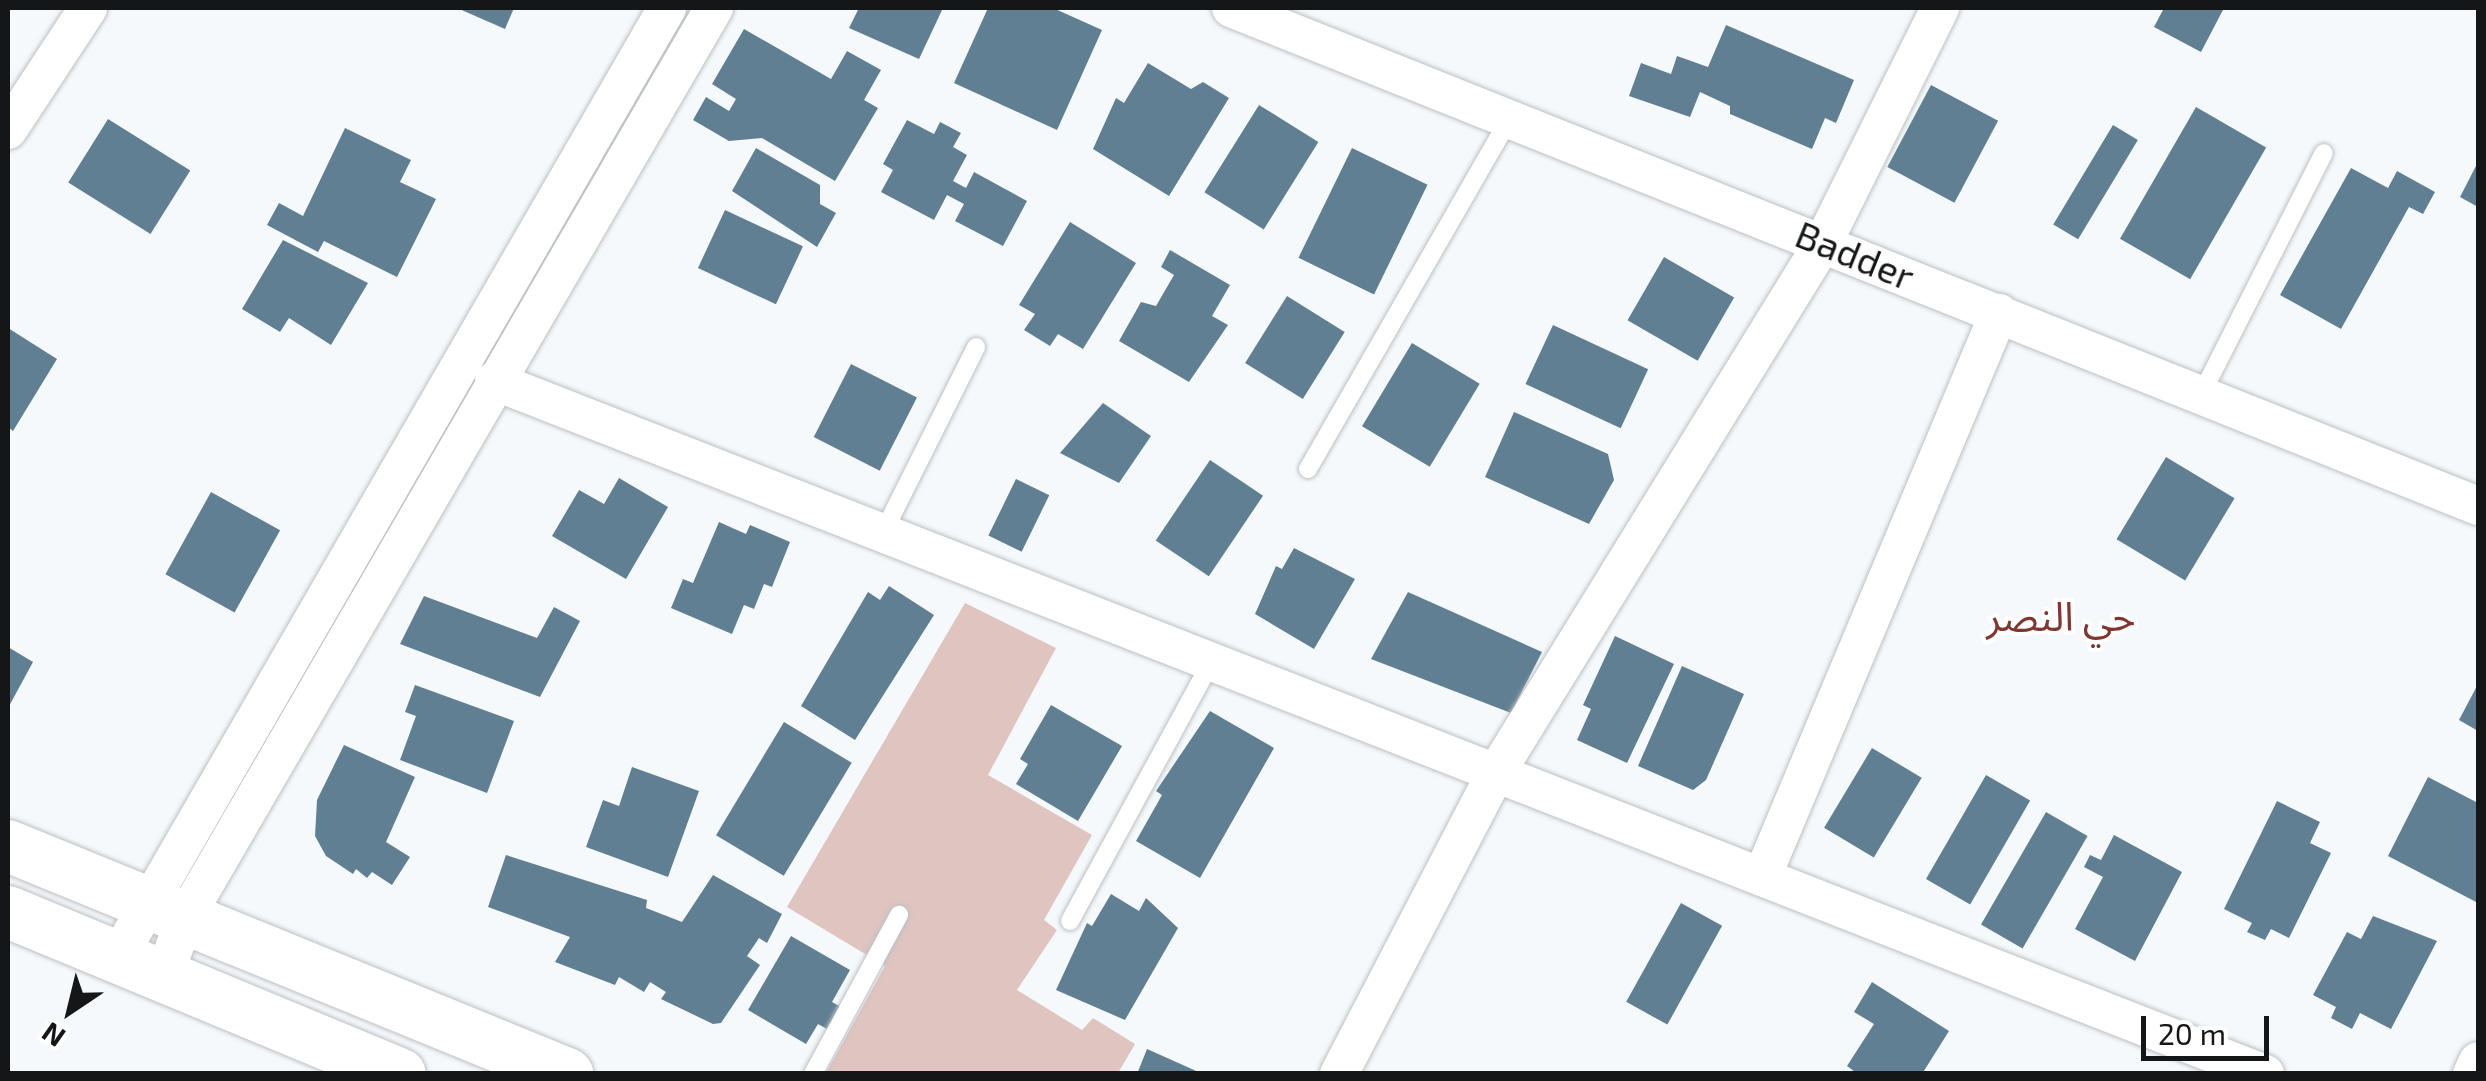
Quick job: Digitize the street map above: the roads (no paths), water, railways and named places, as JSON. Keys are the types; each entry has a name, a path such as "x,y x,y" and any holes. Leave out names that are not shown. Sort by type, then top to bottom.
{"street":[{"path":"8,130 88,8"},
{"path":"142,964 165,910 667,8"},
{"path":"165,910 494,381 714,8"},
{"name":"Badder","path":"1231,8 1511,116 2478,506"},
{"path":"1340,1074 1494,776 1823,242 1940,8"},
{"path":"1762,877 1999,313"},
{"path":"494,381 1212,661 1494,776 2265,1074"},
{"path":"8,846 567,1074"},
{"path":"8,912 142,964 400,1074"},
{"path":"2472,1074 2478,1061"}],"lane":[{"path":"1308,468 1511,116"},
{"path":"2202,393 2324,152"},
{"path":"883,533 976,347"},
{"path":"1070,922 1212,661"},
{"path":"813,1074 899,915"}],"district":[{"name":"حي النصر","path":"2061,615"}]}
